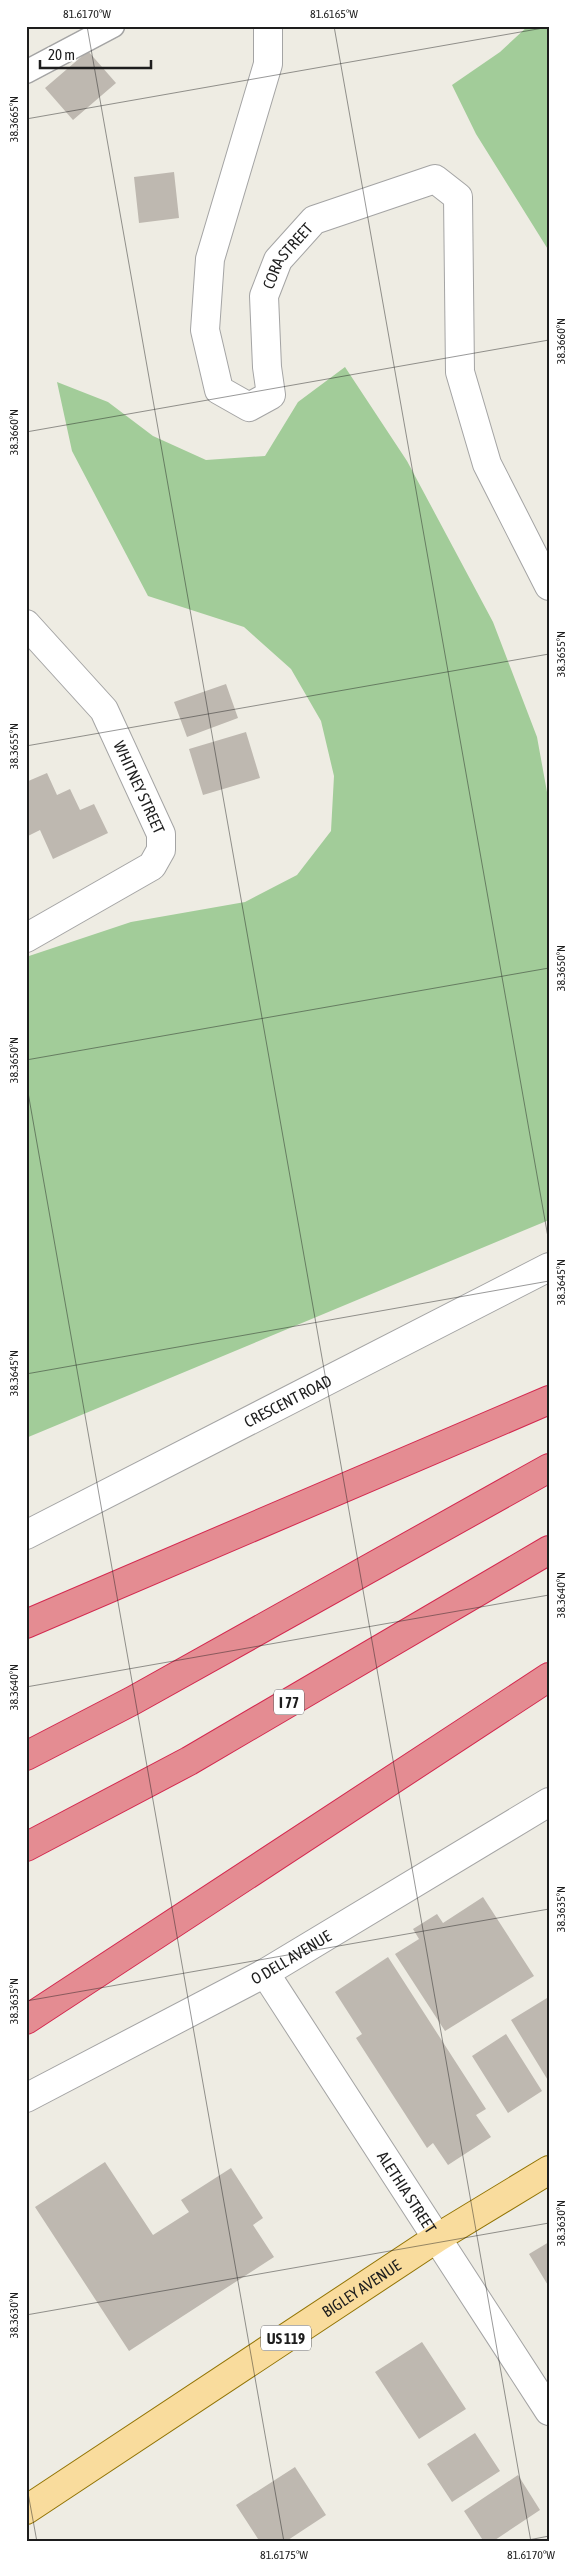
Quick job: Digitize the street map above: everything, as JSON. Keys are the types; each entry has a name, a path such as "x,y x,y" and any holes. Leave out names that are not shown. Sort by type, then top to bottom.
{"highway":[{"path":"26,1624 549,1400"},
{"path":"26,1756 149,1691 549,1468"},
{"name":"I 77","path":"26,1847 189,1761 549,1550"},
{"path":"26,2020 549,1677"}],"main road":[{"name":"BIGLEY AVENUE","path":"26,2510 437,2238 549,2170"}],"street":[{"name":"CORA STREET","path":"268,26 268,64 210,260 205,330 218,390 249,407 271,395 267,367 264,296 278,260 314,220 435,179 458,197 460,372 487,464 549,586"},
{"name":"WHITNEY STREET","path":"26,624 104,710 161,834 161,850 152,866 26,938"},
{"name":"CRESCENT ROAD","path":"26,1535 549,1267"},
{"name":"O DELL AVENUE","path":"26,2098 265,1974 549,1802"},
{"name":"ALETHIA STREET","path":"265,1974 549,2411"}],"lane":[{"path":"26,72 113,26"}],"green space":[{"path":"528,26 549,26 549,251 476,134 452,85 500,52"},
{"path":"345,367 407,461 493,622 537,737 547,792 549,856 549,1220 26,1438 26,957 131,922 245,902 297,875 331,831 334,776 321,721 291,669 244,627 148,596 72,451 57,382 108,402 153,436 206,460 265,456 298,402"}],"building":[{"path":"88,51 116,83 73,120 45,88"},
{"path":"174,172 179,218 139,223 134,177"},
{"path":"226,684 238,718 187,737 174,702"},
{"path":"246,732 260,778 203,795 189,749"},
{"path":"47,773 57,795 70,789 80,810 94,804 108,833 53,859 40,830 26,837 26,782"},
{"path":"483,1897 534,1976 445,2031 395,1954 419,1939 413,1929 437,1914 443,1923"},
{"path":"388,1957 486,2109 476,2115 491,2137 448,2165 433,2143 427,2148 356,2038 362,2034 335,1992"},
{"path":"547,1998 549,2002 549,2082 511,2020"},
{"path":"506,2034 542,2091 508,2113 472,2056"},
{"path":"105,2162 153,2235 189,2212 181,2200 231,2168 263,2218 253,2225 274,2257 129,2351 35,2207"},
{"path":"549,2242 549,2287 529,2254"},
{"path":"422,2342 466,2409 419,2439 375,2372"},
{"path":"475,2433 500,2471 452,2502 427,2464"},
{"path":"295,2467 326,2515 285,2542 260,2542 236,2505"},
{"path":"518,2475 540,2510 492,2542 484,2542 464,2511"}]}
